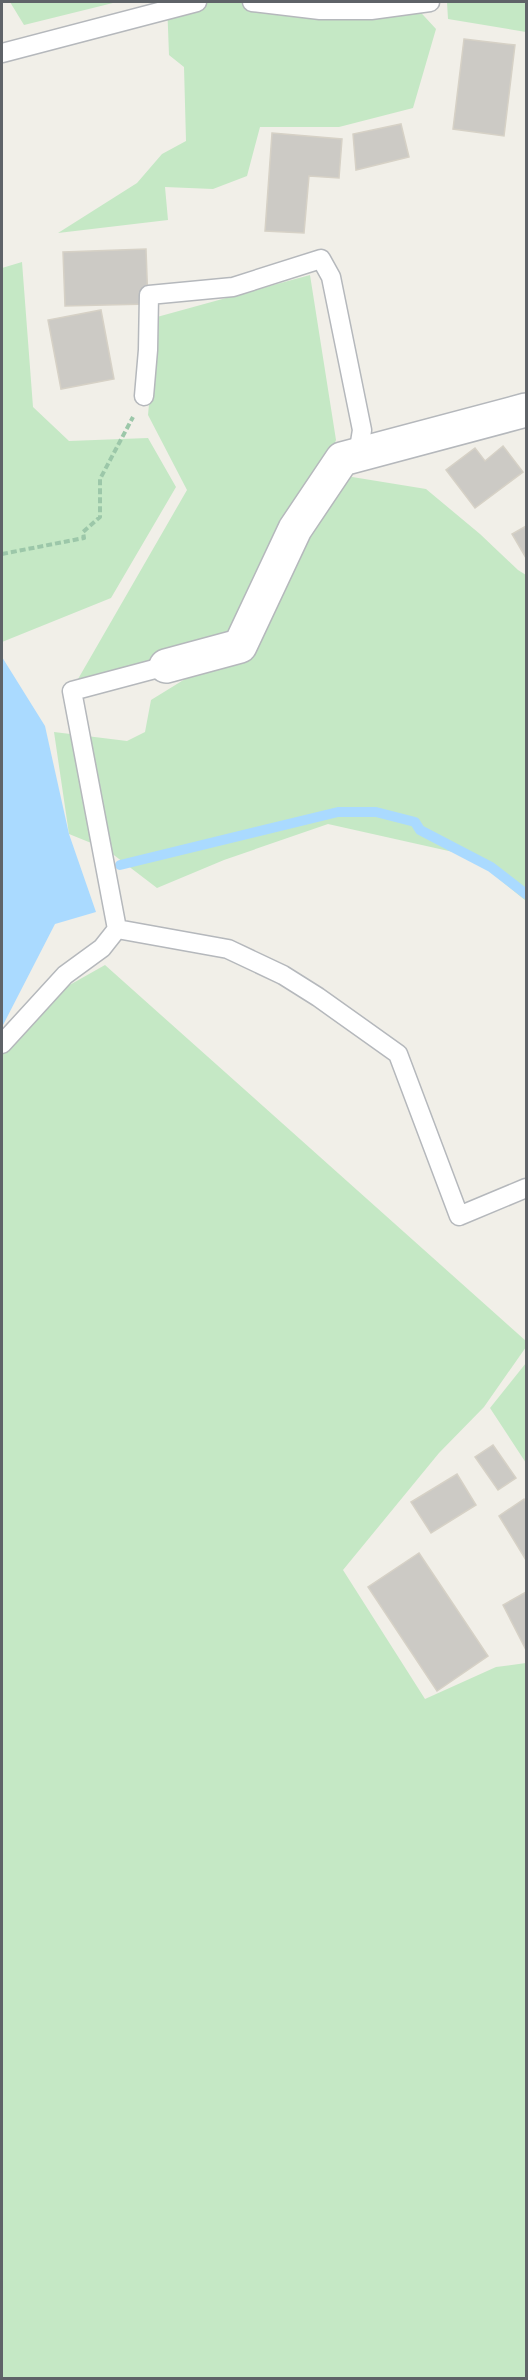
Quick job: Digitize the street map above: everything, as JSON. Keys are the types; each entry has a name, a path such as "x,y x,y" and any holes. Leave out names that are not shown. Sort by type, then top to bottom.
{"street":[{"path":"166,666 240,646 295,528 342,459 526,410"}],"lane":[{"path":"2,52 197,2"},
{"path":"252,2 320,10 371,10 430,2"},
{"path":"144,396 149,295 233,287 321,259 331,277 362,430 358,455"},
{"path":"2,1044 65,975 102,948 117,929 72,691 166,666"},
{"path":"117,929 228,949 283,975 398,1054 459,1216 526,1188"}],"path":[{"path":"2,554 84,538 83,532 100,517 100,479 144,396"}],"green space":[{"path":"10,2 117,2 24,25"},
{"path":"167,2 413,4 436,29 413,108 339,127 260,127 247,176 213,189 165,187 168,220 58,233 137,183 162,154 186,141 184,67 169,55"},
{"path":"447,2 526,2 526,32 448,19"},
{"path":"22,262 33,407 69,441 148,438 176,487 111,598 2,642 2,268"},
{"path":"310,275 336,440 316,494 340,475 426,489 526,575 526,901 471,856 328,824 224,860 157,888 106,849 69,834 54,732 127,741 145,732 151,700 237,647 74,686 187,490 148,415 157,317"},
{"path":"105,965 526,1341 526,1347 484,1407 439,1453 343,1570 425,1699 496,1667 526,1663 526,2378 2,2378 2,1046 66,987"},
{"path":"526,1363 526,1463 490,1408"}],"water":[{"path":"2,657 45,726 69,834 96,912 55,924 2,1027"}],"building":[{"path":"464,39 515,45 504,136 453,129"},
{"path":"401,124 409,157 356,170 353,134"},
{"path":"272,133 342,139 339,178 309,176 304,233 265,231"},
{"path":"146,249 148,304 65,306 63,252"},
{"path":"101,310 114,379 61,389 48,320"},
{"path":"503,446 523,472 475,508 446,470 475,448 485,461"},
{"path":"526,526 526,558 512,534"},
{"path":"493,1445 516,1478 498,1490 475,1457"},
{"path":"457,1474 476,1505 431,1533 411,1502"},
{"path":"524,1499 526,1503 526,1560 499,1516"},
{"path":"419,1553 488,1656 437,1691 368,1587"},
{"path":"526,1592 526,1650 503,1605"}],"waterway":[{"path":"120,865 338,812 376,812 415,822 420,830 491,867 526,894"}]}
